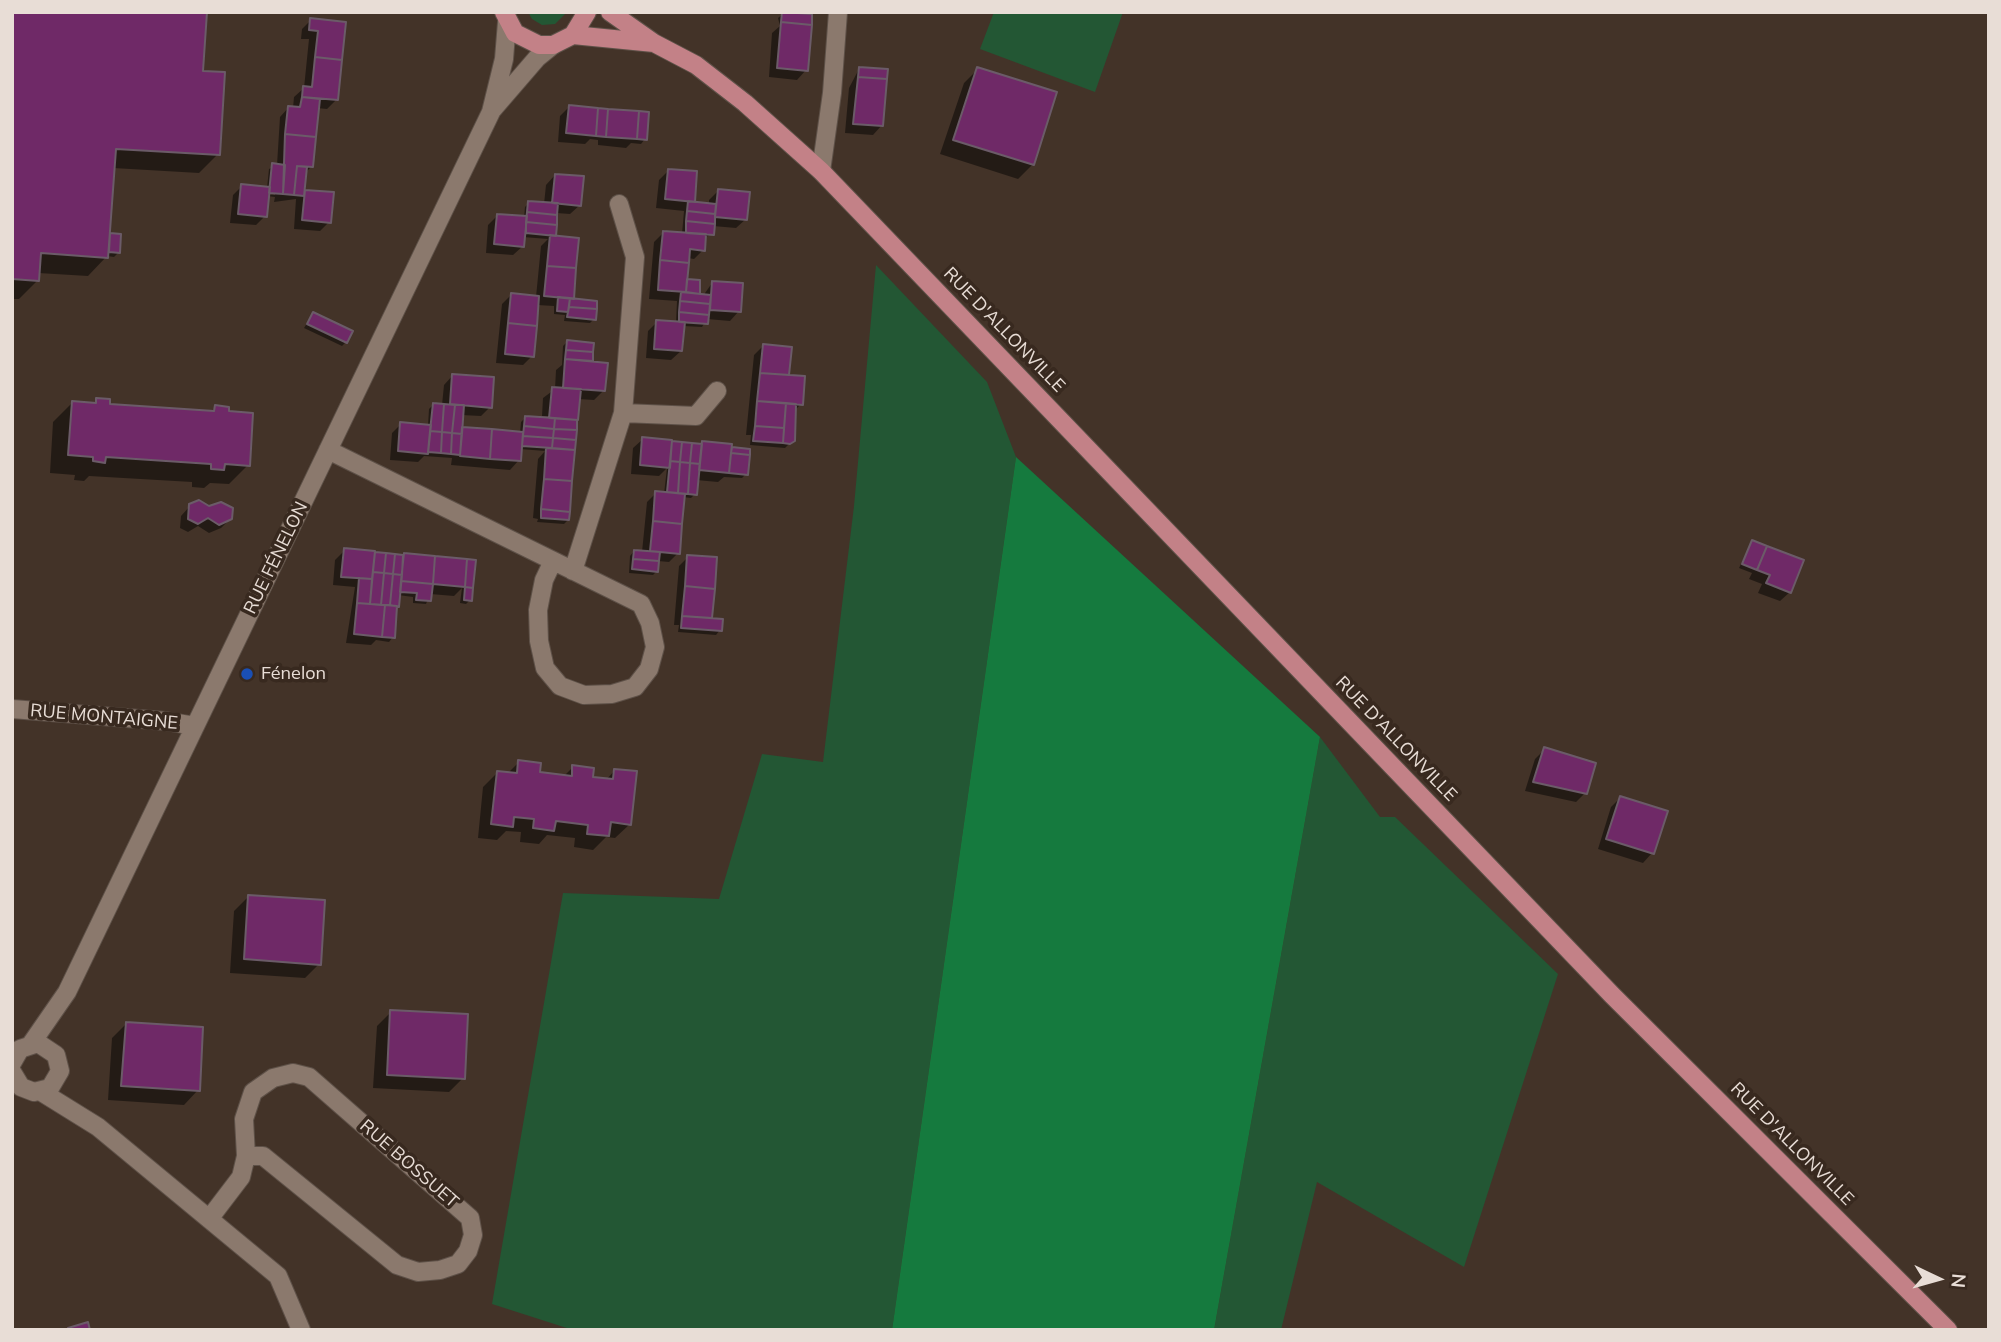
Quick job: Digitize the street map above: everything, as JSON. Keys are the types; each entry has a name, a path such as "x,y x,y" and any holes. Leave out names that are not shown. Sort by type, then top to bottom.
{"main road":[{"path":"505,17 526,41 552,45 573,35 587,12"},
{"name":"RUE D'ALLONVILLE","path":"610,12 654,43 696,65 745,103 821,171 1612,995 1948,1330"},
{"name":"RUE D'ALLONVILLE","path":"573,35 654,43"}],"street":[{"path":"821,171 832,93 838,12"},
{"name":"RUE FÉNELON","path":"12,1061 20,1049 31,1044 61,1003 491,112 504,59 505,17"},
{"name":"RUE FÉNELON","path":"491,112 537,58 552,45"},
{"path":"573,571 623,413 635,257 619,204"},
{"path":"623,413 696,416 717,391"},
{"path":"328,450 641,604 650,623 655,647 649,669 635,687 612,695 584,695 560,686 545,668 539,641 538,610 544,580 553,561"},
{"name":"RUE MONTAIGNE","path":"12,709 165,721 195,726"},
{"name":"RUE FÉNELON","path":"51,1049 61,1003"},
{"path":"31,1044 51,1049 80,1114"},
{"path":"14,1079 27,1090 40,1091 50,1088 60,1071"},
{"name":"RUE BOSSUET","path":"209,1219 241,1177 246,1156 244,1119 253,1092 273,1078 293,1073 309,1077 470,1218 473,1235 468,1251 458,1265 440,1270 418,1272 397,1265 263,1156 246,1156"},
{"path":"40,1091 80,1114 278,1276 301,1330"}],"green space":[{"path":"528,12 567,12 555,24 542,25 532,19"},
{"path":"994,12 1123,12 1095,92 980,49"},
{"path":"876,265 987,382 1016,457 892,1330 573,1330 492,1304 563,893 719,899 762,754 823,762 854,506"},
{"path":"1016,457 1320,737 1214,1330 892,1330"},
{"path":"1320,737 1380,817 1395,817 1558,974 1464,1267 1317,1182 1281,1330 1214,1330"}],"building":[{"path":"12,12 207,12 203,71 225,72 220,155 116,149 108,258 41,253 39,281 12,279"},
{"path":"782,12 812,14 812,25 781,22"},
{"path":"310,18 346,22 342,60 315,57 318,31 309,30"},
{"path":"781,22 812,25 808,71 777,68"},
{"path":"315,57 342,60 338,100 302,97 303,86 312,87"},
{"path":"859,67 888,69 887,79 858,77"},
{"path":"977,67 1057,92 1034,165 953,140"},
{"path":"858,77 887,79 883,126 853,124"},
{"path":"302,97 320,99 316,137 285,134 288,106 300,107"},
{"path":"569,105 598,108 596,136 566,133"},
{"path":"598,108 608,109 606,137 596,136"},
{"path":"608,109 639,111 637,139 606,137"},
{"path":"639,111 649,112 647,140 637,139"},
{"path":"285,134 316,137 313,167 297,166 294,195 283,194"},
{"path":"272,163 285,165 283,194 269,193"},
{"path":"297,166 307,167 304,196 294,195"},
{"path":"668,169 697,171 695,202 665,199"},
{"path":"555,174 584,176 581,206 552,203"},
{"path":"241,184 270,187 267,217 238,214"},
{"path":"718,189 750,192 747,220 715,217"},
{"path":"305,190 334,192 331,223 302,220"},
{"path":"528,201 558,203 557,215 527,212"},
{"path":"688,201 716,204 715,214 687,211"},
{"path":"687,211 715,214 715,224 686,221"},
{"path":"527,212 557,215 557,225 526,222"},
{"path":"497,214 527,216 524,247 494,244"},
{"path":"686,221 715,224 714,235 686,233"},
{"path":"526,222 557,225 556,236 526,233"},
{"path":"663,231 706,234 705,251 690,249 689,263 660,260"},
{"path":"110,233 121,234 120,253 109,252"},
{"path":"550,235 579,238 576,268 547,266"},
{"path":"660,260 689,263 686,292 658,290"},
{"path":"547,266 576,268 574,299 544,296"},
{"path":"687,279 700,280 700,294 686,292"},
{"path":"712,281 743,283 741,312 710,310"},
{"path":"681,292 711,295 710,304 680,301"},
{"path":"511,293 539,296 537,326 508,323"},
{"path":"558,297 570,298 568,312 557,311"},
{"path":"570,298 597,301 597,309 569,307"},
{"path":"680,301 710,304 709,315 679,312"},
{"path":"569,307 597,309 596,320 567,317"},
{"path":"313,312 353,331 347,343 307,324"},
{"path":"679,312 709,315 708,324 679,322"},
{"path":"656,320 685,322 682,351 654,349"},
{"path":"508,323 537,326 534,357 505,354"},
{"path":"567,340 594,343 593,352 566,350"},
{"path":"763,344 792,347 789,375 760,373"},
{"path":"566,350 593,352 593,361 565,359"},
{"path":"565,359 608,363 605,391 563,388"},
{"path":"760,373 805,376 803,405 757,401"},
{"path":"452,374 494,377 492,408 450,404"},
{"path":"552,387 581,389 578,420 549,418"},
{"path":"96,398 110,399 110,404 214,411 215,405 229,407 229,411 253,413 250,466 225,464 224,470 211,469 211,464 106,457 105,463 93,461 93,457 68,455 72,401 96,403"},
{"path":"757,401 786,403 784,428 755,426"},
{"path":"433,403 444,404 442,432 430,431"},
{"path":"786,403 796,404 795,441 790,444 783,443"},
{"path":"444,404 455,405 452,433 442,432"},
{"path":"455,405 464,405 462,434 452,433"},
{"path":"525,416 555,418 554,429 524,426"},
{"path":"555,418 577,420 577,430 554,429"},
{"path":"400,422 431,425 428,454 398,451"},
{"path":"524,426 554,429 553,438 523,436"},
{"path":"755,426 784,428 783,443 753,441"},
{"path":"462,427 492,429 490,459 460,456"},
{"path":"492,429 523,432 521,461 490,459"},
{"path":"554,429 577,430 576,440 553,438"},
{"path":"430,431 442,432 441,453 428,452"},
{"path":"442,432 452,433 451,454 441,453"},
{"path":"452,433 462,434 460,455 451,454"},
{"path":"523,436 553,438 552,448 522,446"},
{"path":"642,437 672,440 670,468 640,465"},
{"path":"553,438 576,440 575,450 552,448"},
{"path":"672,441 682,442 680,462 670,461"},
{"path":"702,441 732,444 729,473 699,470"},
{"path":"682,442 692,443 690,463 680,462"},
{"path":"692,443 702,444 700,464 690,463"},
{"path":"732,447 750,449 750,455 731,453"},
{"path":"546,448 575,450 572,481 544,479"},
{"path":"731,453 750,455 748,475 729,473"},
{"path":"670,461 680,462 678,493 667,492"},
{"path":"680,462 690,463 688,494 678,493"},
{"path":"690,463 700,464 697,495 688,494"},
{"path":"544,479 572,481 570,512 541,509"},
{"path":"655,491 685,494 682,524 653,521"},
{"path":"199,500 209,506 221,502 233,508 232,519 219,525 208,518 198,524 188,519 189,504"},
{"path":"541,509 570,512 569,520 541,518"},
{"path":"653,521 682,524 680,554 650,551"},
{"path":"1752,540 1767,546 1757,570 1742,564"},
{"path":"1767,546 1804,560 1791,593 1766,583 1770,575 1757,570"},
{"path":"344,548 375,551 372,579 341,577"},
{"path":"634,550 660,552 659,561 633,559"},
{"path":"375,552 386,553 384,573 373,572"},
{"path":"386,553 395,554 393,574 384,573"},
{"path":"404,553 435,556 433,584 401,581"},
{"path":"395,554 403,555 402,575 393,574"},
{"path":"687,555 717,557 715,589 685,586"},
{"path":"435,556 467,559 465,587 433,584"},
{"path":"467,559 476,560 473,588 465,587"},
{"path":"633,559 659,561 658,572 632,569"},
{"path":"373,572 384,573 381,605 370,604"},
{"path":"384,573 393,574 390,605 381,605"},
{"path":"393,574 402,575 399,607 390,605"},
{"path":"359,578 372,579 370,604 357,603"},
{"path":"401,581 433,584 431,601 416,600 417,593 400,592"},
{"path":"685,586 715,589 712,618 682,616"},
{"path":"465,587 473,588 472,601 464,600"},
{"path":"357,603 385,605 382,637 354,634"},
{"path":"385,605 397,606 395,638 382,637"},
{"path":"682,616 723,619 722,631 681,628"},
{"path":"1544,747 1596,763 1587,794 1533,782"},
{"path":"518,760 541,763 540,772 572,776 572,765 594,768 593,777 613,779 614,769 637,771 631,825 611,822 609,836 587,834 588,825 556,821 554,831 533,828 534,819 514,817 513,827 491,824 497,771 517,773"},
{"path":"1620,796 1668,811 1654,854 1606,839"},
{"path":"248,895 325,900 321,965 244,959"},
{"path":"390,1010 468,1014 465,1079 387,1075"},
{"path":"126,1022 203,1027 200,1091 121,1086"},
{"path":"88,1322 90,1330 68,1330 68,1328"}],"place":[{"name":"Fénelon","path":"247,674"}]}
